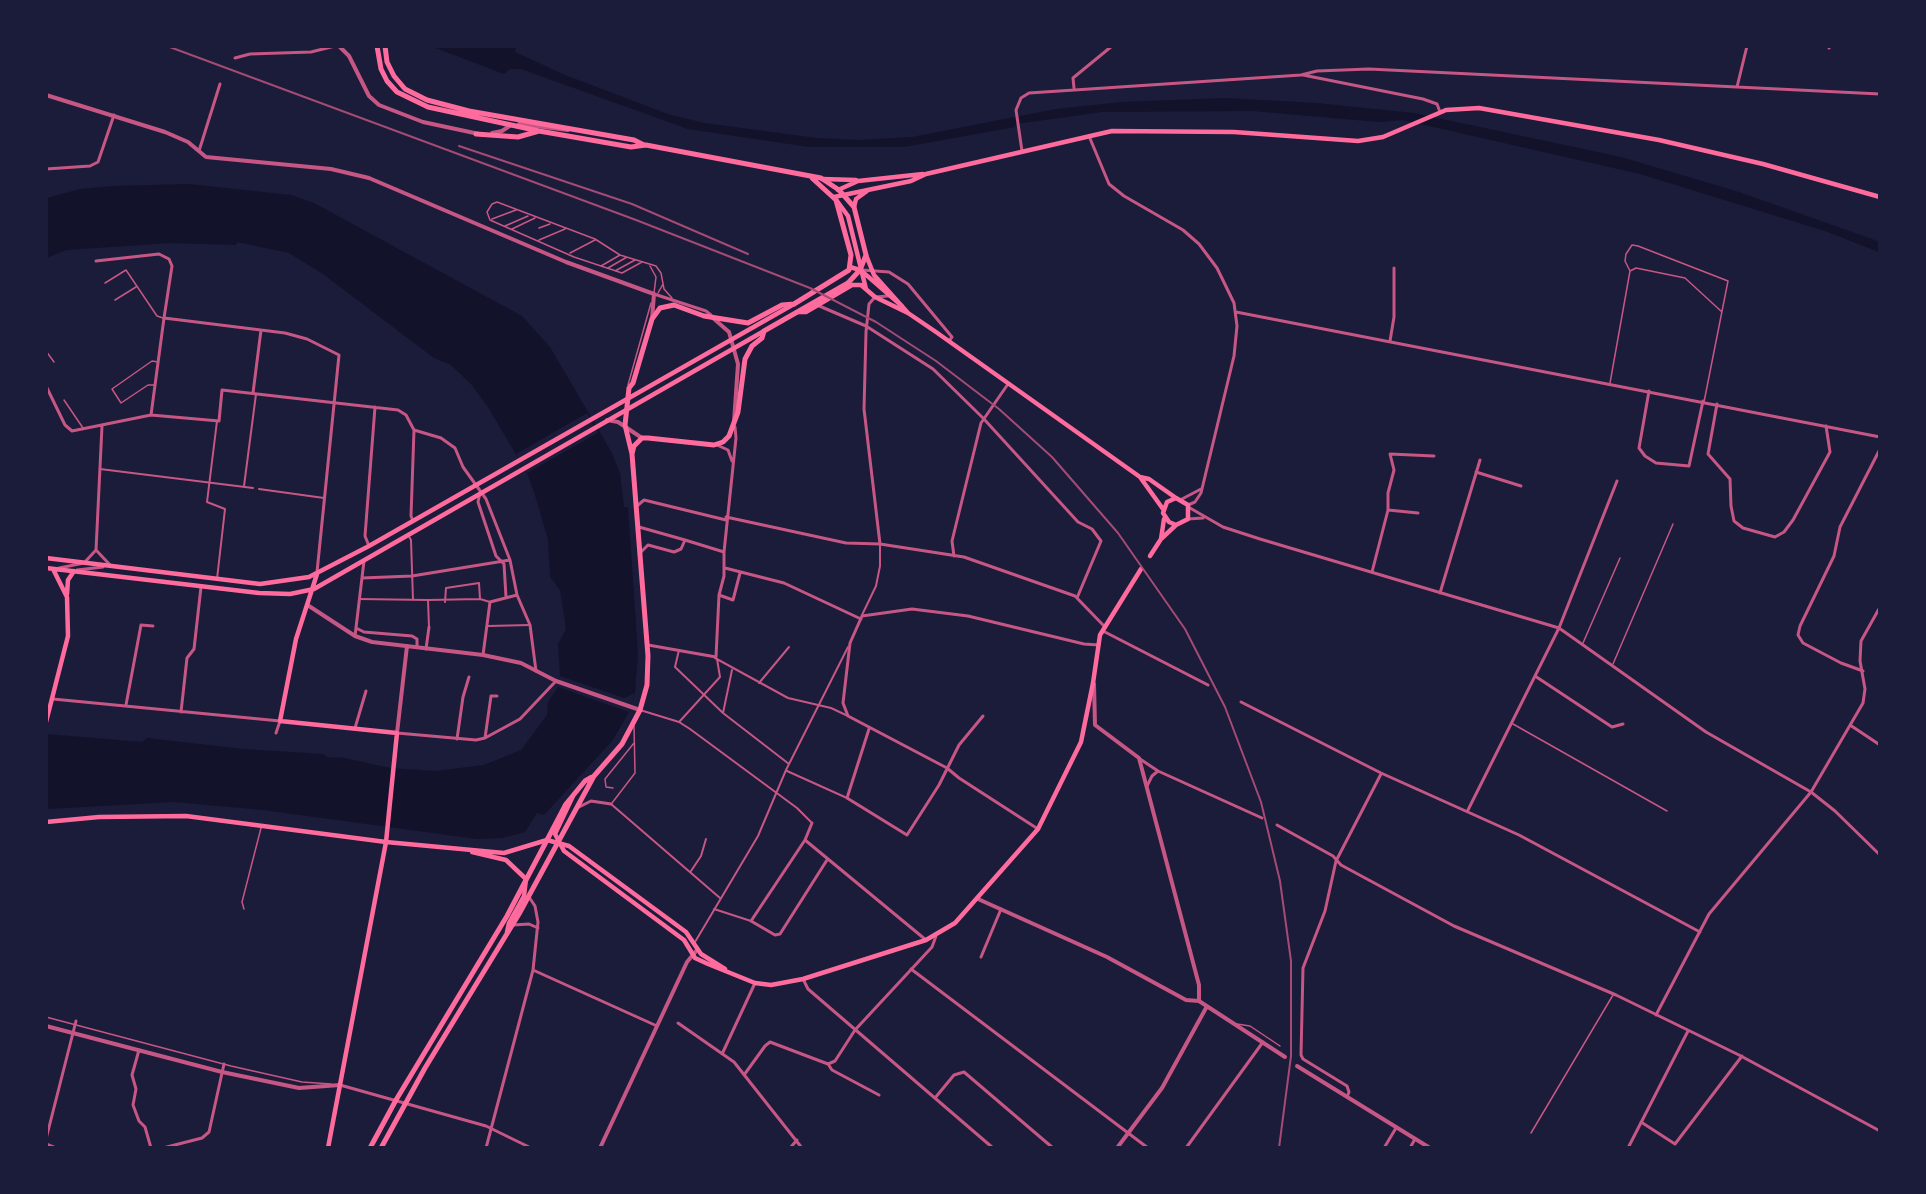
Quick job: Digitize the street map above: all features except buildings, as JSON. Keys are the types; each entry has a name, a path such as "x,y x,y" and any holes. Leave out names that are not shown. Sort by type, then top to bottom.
{"main road":[{"path":"377,46 381,69 387,81 397,92 411,100 448,113 522,128 632,147 646,145"},
{"path":"385,46 387,62 394,76 412,93 443,106 634,140 646,145 785,170 812,178 858,180 926,174 1124,130 1201,130 1358,141 1383,137 1446,110 1479,108 1659,140 1763,164 1880,197"},
{"path":"476,134 518,137 539,131"},
{"path":"841,192 867,191 911,181 926,174"},
{"path":"812,178 835,198 848,216 866,289"},
{"path":"821,178 841,192 854,207 866,255 872,269 908,313"},
{"path":"835,198 858,180"},
{"path":"854,207 856,199 867,191"},
{"path":"46,558 217,579 276,583 317,574 844,275 850,267 848,239 835,198"},
{"path":"50,568 281,594 314,589 626,408 848,283 860,270 866,255"},
{"path":"850,267 860,270 888,296 904,307"},
{"path":"797,311 806,312 852,285 861,285 875,297 908,313 949,341 1140,477 1164,509"},
{"path":"632,454 627,444 626,425 629,388 633,383 652,319 660,308 669,304 735,323 748,323 782,305 794,304"},
{"path":"381,1148 405,1102 529,897 594,777 622,744 640,710 647,685 648,645 632,454 634,446 642,438 717,445 729,436 734,422 745,359 752,346 762,338 764,331"},
{"path":"1140,477 1149,479 1191,507 1188,519 1176,525 1161,539 1150,556"},
{"path":"1161,539 1164,509 1167,502 1179,498"},
{"path":"1164,516 1176,525"},
{"path":"50,568 67,597"},
{"path":"574,795 555,834 564,851 686,942 699,960 755,983 771,985 803,979 926,940 955,923 1038,829 1081,742 1103,628 1141,569"},
{"path":"46,722 67,644 68,580 74,571"},
{"path":"317,574 309,606 296,639 280,721 397,733 386,842 328,1148"},
{"path":"370,1148 574,795 585,781 594,777"},
{"path":"46,822 99,817 186,816 472,852 504,853 547,840 558,842 569,846 689,935 695,942 695,952"},
{"path":"472,852 506,860 526,879"},
{"path":"506,935 509,923 524,896 526,879"}],"street":[{"path":"235,58 250,54 311,52 337,46 349,56 369,96 379,105 423,122 476,134 498,133 509,125 517,124 561,131 571,129"},
{"path":"1074,88 1073,78 1112,46"},
{"path":"1737,87 1747,46"},
{"path":"1023,153 1017,105 1029,93 1074,88 1301,75 1317,71 1369,69 1880,94"},
{"path":"1301,75 1424,99 1437,104 1440,113"},
{"path":"198,153 220,84"},
{"path":"46,94 114,115 188,142 198,153 206,157 353,173 566,262 706,311 726,328 738,364 734,422 736,438 726,519 724,568 719,594 716,658 720,677"},
{"path":"46,169 84,166 98,162 114,115"},
{"path":"1089,136 1109,184 1124,196 1183,230 1205,251 1223,277 1236,312 1234,356 1203,488 1191,507 1203,518 1260,539 1559,628 1707,732 1811,792 1835,811 1880,855"},
{"path":"96,261 159,254 170,259 172,266 151,414"},
{"path":"1390,341 1394,317 1394,268"},
{"path":"860,270 872,269 889,272 908,284 952,337 949,341"},
{"path":"652,319 656,294"},
{"path":"695,942 758,836 786,770 876,586 880,566 880,544 864,409 866,327 869,304 875,297 888,296"},
{"path":"817,306 866,327 933,369 983,417 1078,522 1092,529 1101,541 1077,598"},
{"path":"1236,312 1880,436"},
{"path":"164,318 296,336 339,355 317,574"},
{"path":"243,487 261,330"},
{"path":"954,556 952,542 983,417 1008,384"},
{"path":"46,386 65,425 72,430 102,426 151,414 217,421"},
{"path":"217,579 225,509 207,502 222,390 402,412 414,430 411,516 413,521"},
{"path":"1649,391 1640,448 1645,456 1656,463 1689,466 1704,401"},
{"path":"1718,404 1708,454 1730,479 1734,521 1743,528 1775,537 1784,532 1793,520 1830,452 1826,425"},
{"path":"369,546 365,536 375,407"},
{"path":"606,420 626,425 642,438"},
{"path":"50,568 84,563 96,550 102,426"},
{"path":"414,430 447,441 455,448 463,467 486,499 510,560 517,595 530,625 536,671"},
{"path":"717,445 728,450 732,463"},
{"path":"1863,671 1841,663 1803,643 1798,635 1800,626 1834,556 1840,526 1880,449"},
{"path":"1372,572 1388,510 1388,493 1394,470 1390,454 1434,456"},
{"path":"1440,593 1480,460"},
{"path":"100,470 253,488"},
{"path":"1476,472 1521,486"},
{"path":"1468,810 1559,628 1617,481"},
{"path":"1179,498 1203,488"},
{"path":"259,489 325,498"},
{"path":"480,492 478,502 496,556 504,564 506,597"},
{"path":"637,506 644,500 846,543 880,544 954,556 1007,572 1077,598 1103,628 1208,685"},
{"path":"1388,510 1418,513"},
{"path":"1188,519 1203,518"},
{"path":"639,527 724,552"},
{"path":"407,534 411,540 413,600"},
{"path":"641,552 648,545 674,552 681,549 685,540"},
{"path":"96,550 111,566"},
{"path":"355,636 365,559"},
{"path":"362,578 412,576 510,560"},
{"path":"74,571 111,566"},
{"path":"724,568 783,583 861,617 912,609 968,616 1084,644 1099,645"},
{"path":"719,594 733,600 740,572"},
{"path":"445,602 446,588 479,583 480,599"},
{"path":"181,712 187,658 194,649 201,585"},
{"path":"359,599 445,602 480,599 490,602 517,595"},
{"path":"426,649 429,627 428,600"},
{"path":"483,655 490,602"},
{"path":"309,606 355,636 372,642 483,655 521,663 557,681 679,722 812,823 805,840 752,921"},
{"path":"1656,1015 1716,903 1811,792 1850,725 1865,697 1861,641 1880,607"},
{"path":"126,706 141,625 153,626"},
{"path":"487,626 530,625"},
{"path":"356,628 364,632 412,636 417,639 417,648"},
{"path":"848,716 843,703 850,643"},
{"path":"648,645 716,658 732,670 788,698 831,708 848,716 946,768 1038,829"},
{"path":"407,646 397,733 457,739 485,738 520,719 557,681"},
{"path":"759,683 789,647"},
{"path":"679,650 675,667 723,712 789,764"},
{"path":"723,712 732,670"},
{"path":"1535,676 1612,727 1623,724"},
{"path":"457,739 463,698 469,677"},
{"path":"679,722 720,677"},
{"path":"720,677 730,681"},
{"path":"1093,683 1096,690 1092,717 1095,725 1158,771 1262,818"},
{"path":"355,728 366,691"},
{"path":"485,738 491,696 497,696"},
{"path":"53,699 280,721 276,733"},
{"path":"1241,702 1381,773 1527,838 1700,932"},
{"path":"786,770 847,798 907,835 939,785 959,745 983,716"},
{"path":"1850,725 1880,745"},
{"path":"847,798 869,729"},
{"path":"1139,758 1199,985 1199,1001"},
{"path":"1147,787 1152,776 1158,771"},
{"path":"1347,1098 1348,1088 1303,1059 1301,1052 1303,968 1325,911 1336,861 1381,773"},
{"path":"575,810 591,801 611,804 720,898"},
{"path":"1277,825 1336,861 1454,926 1614,994 1689,1030 1880,1131"},
{"path":"691,872 701,856 706,838"},
{"path":"805,840 926,940"},
{"path":"713,909 752,921 775,935 780,934 826,859"},
{"path":"486,1148 532,970 538,928 535,906 529,897"},
{"path":"978,899 1107,957 1186,1000 1199,1001 1206,1008 1236,1024 1285,1057"},
{"path":"981,957 1001,909"},
{"path":"512,925 523,924 538,928"},
{"path":"828,1064 835,1060 855,1030 932,947 936,936"},
{"path":"600,1148 657,1026 695,952"},
{"path":"911,969 1148,1148"},
{"path":"532,970 657,1026"},
{"path":"803,979 808,989 993,1148"},
{"path":"721,1051 755,983"},
{"path":"1117,1148 1162,1088 1206,1008"},
{"path":"46,1139 76,1023"},
{"path":"678,1023 721,1051 744,1075 802,1148"},
{"path":"46,1026 222,1072 299,1088 340,1085 492,1128 531,1148"},
{"path":"1628,1148 1689,1030"},
{"path":"744,1075 770,1042 828,1064 832,1070 879,1095"},
{"path":"1186,1148 1263,1042"},
{"path":"139,1050 132,1076 136,1089 133,1105 139,1121 146,1126 151,1148"},
{"path":"1641,1122 1675,1144 1742,1056"},
{"path":"164,1148 202,1138 209,1132 224,1064"},
{"path":"1297,1066 1430,1148"},
{"path":"935,1098 954,1075 964,1072 1053,1148"},
{"path":"1384,1148 1396,1128"},
{"path":"1410,1148 1415,1139"},
{"path":"790,1148 796,1140"},
{"path":"46,1144 57,1148"}],"lane":[{"path":"642,262 622,273 614,271 490,220 487,212 494,202 595,239 620,255 649,264 660,269 663,284 672,298"},
{"path":"490,220 517,210"},
{"path":"504,226 530,215"},
{"path":"511,229 536,218"},
{"path":"539,228 551,223"},
{"path":"538,241 566,229"},
{"path":"569,253 595,239"},
{"path":"1610,384 1630,271 1625,261 1632,245 1726,278 1728,285 1704,401"},
{"path":"600,266 620,255"},
{"path":"607,268 627,257"},
{"path":"614,271 635,260"},
{"path":"649,264 656,277 656,294"},
{"path":"1630,271 1636,268 1685,278 1723,312"},
{"path":"105,283 126,270 157,316 164,318"},
{"path":"629,388 627,383 656,294 663,284"},
{"path":"115,300 136,286"},
{"path":"46,351 54,362"},
{"path":"155,385 148,385 122,403 112,389 152,361 159,362"},
{"path":"64,400 83,429"},
{"path":"1612,665 1672,524"},
{"path":"1582,644 1620,558"},
{"path":"611,804 636,773 634,723"},
{"path":"1511,723 1666,811"},
{"path":"613,788 606,787 605,779 635,741"},
{"path":"244,909 242,902 262,825"},
{"path":"1531,1133 1614,994"},
{"path":"46,1017 76,1023 224,1064 302,1082 340,1085"},
{"path":"1236,1024 1250,1026 1280,1046"}],"shaded area":[{"path":"433,47 516,47 515,52 565,75 668,114 704,123 817,138 858,140 912,137 1056,109 1122,102 1226,98 1316,103 1414,113 1621,157 1739,192 1879,242 1879,252 1825,231 1640,174 1403,120 1379,122 1252,111 1102,112 1016,124 1015,127 904,147 809,147 688,129 521,69 510,69 504,74"},
{"path":"188,184 291,195 314,203 522,316 550,347 612,453 620,473 624,507 628,507 638,653 635,693 629,712 613,740 544,815 537,813 525,832 502,838 477,839 263,810 174,802 47,809 47,734 142,742 147,738 243,749 323,754 328,758 340,757 390,768 436,771 484,765 521,750 547,715 548,702 558,687 560,674 558,644 566,629 560,590 550,577 548,540 535,495 527,473 488,407 471,384 451,365 434,358 323,274 289,253 237,242 236,245 171,243 66,250 47,258 47,198 80,189"}],"pier":[{"path":"587,413 598,433 527,473 516,454"},
{"path":"560,676 624,698 635,693 629,712 558,687"}],"railway":[{"path":"167,46 636,220 810,288 876,322 936,361 999,409 1052,457 1118,533 1185,629 1225,707 1261,802 1280,881 1291,961 1291,1056 1279,1148"},
{"path":"459,146 632,204 748,254"}]}
